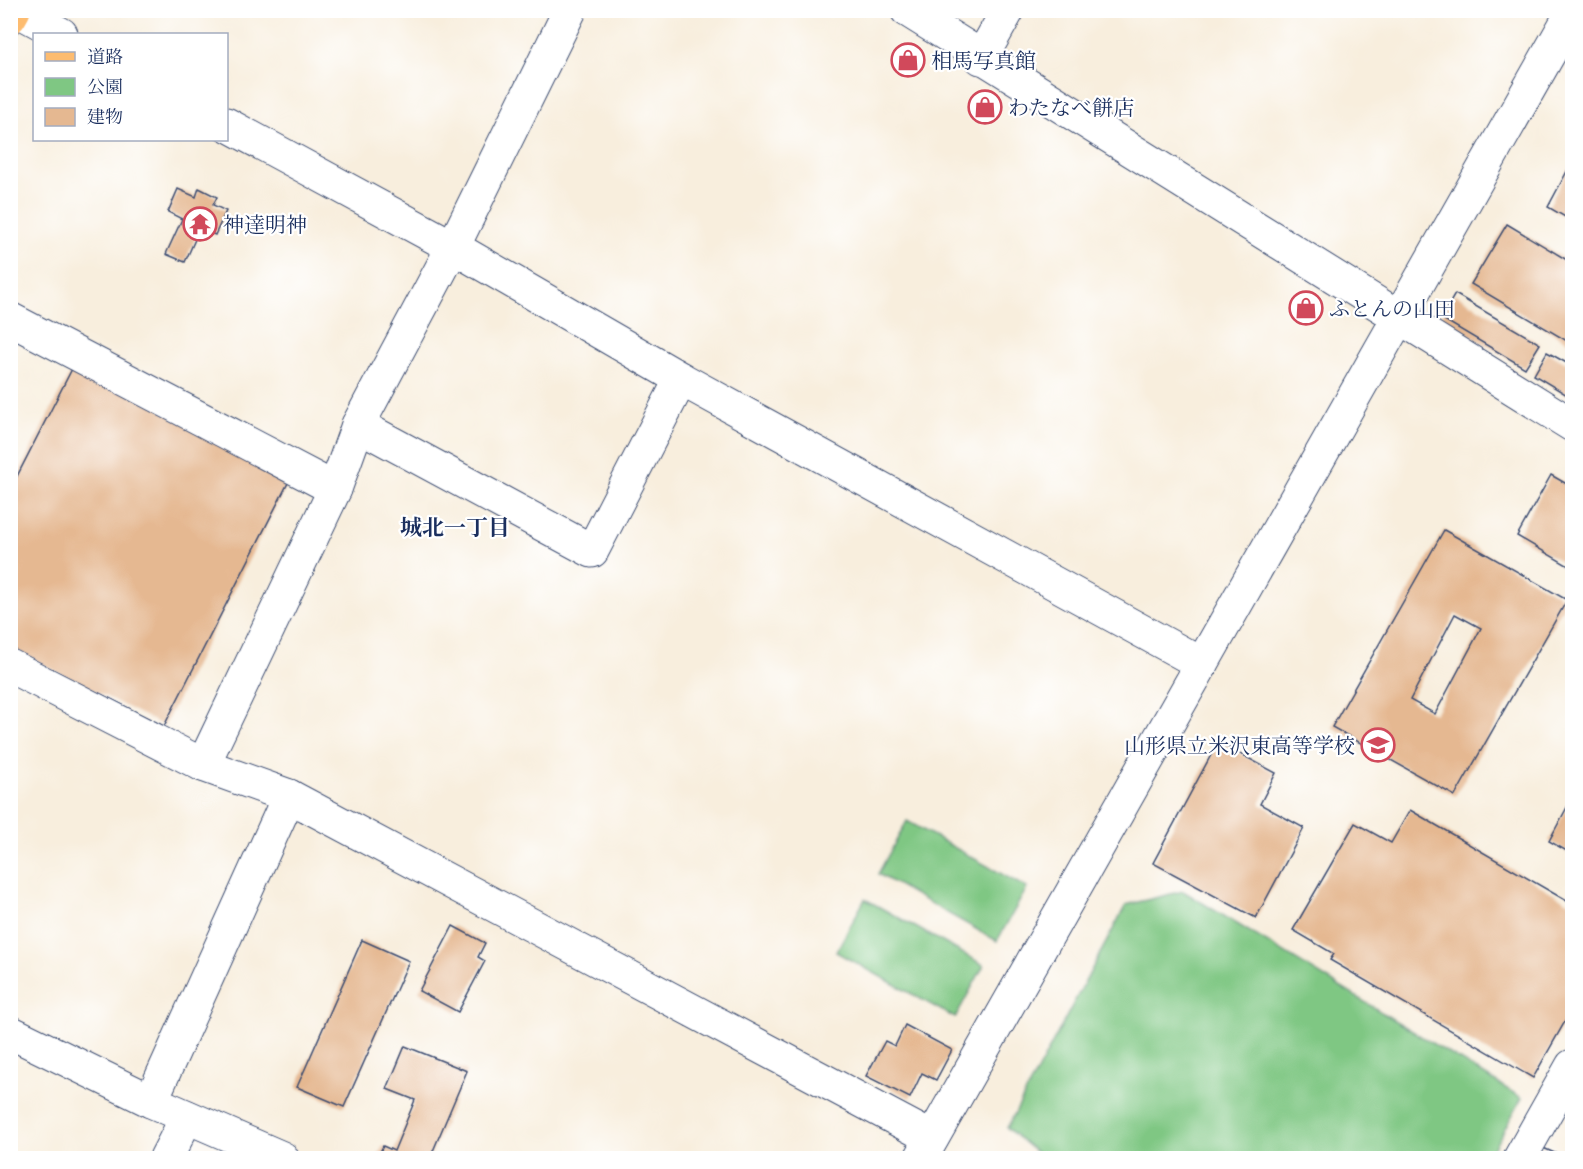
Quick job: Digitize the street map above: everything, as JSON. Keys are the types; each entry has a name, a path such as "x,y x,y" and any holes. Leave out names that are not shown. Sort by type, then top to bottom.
{"main road":[{"path":"10,17 15,10"}],"street":[{"path":"15,10 59,33"},
{"path":"203,765 335,489 358,425 453,248 570,10"},
{"path":"907,10 1572,425"},
{"path":"981,58 1008,10"},
{"path":"10,666 203,765 288,796 927,1148 1572,13"},
{"path":"228,125 453,248 681,379 1202,664"},
{"path":"10,319 335,489"},
{"path":"358,425 592,551 681,379"},
{"path":"151,1101 288,796"},
{"path":"10,1032 151,1101 282,1158"},
{"path":"1520,1158 1572,1066"},
{"path":"166,1158 187,1117"}],"green space":[{"path":"907,821 1027,888 997,941 878,874"},
{"path":"1183,891 1522,1098 1488,1158 1043,1158 1007,1128 1126,905"},
{"path":"865,899 984,965 955,1018 836,952"}],"building":[{"path":"1572,162 1572,221 1548,207"},
{"name":"神達明神","path":"199,188 217,197 213,205 226,211 215,235 200,228 185,262 166,254 182,219 168,212 178,189 196,197"},
{"path":"1507,224 1572,263 1572,344 1471,284"},
{"path":"1455,294 1540,344 1525,368 1441,318"},
{"path":"1547,352 1572,366 1572,398 1534,375"},
{"path":"75,363 292,475 164,726 10,648 10,490"},
{"path":"1551,475 1572,487 1572,568 1517,536"},
{"path":"1444,530 1567,600 1455,796 1332,727","holes":["1455,614 1481,628 1435,714 1410,700"]},
{"path":"1218,742 1276,773 1260,804 1304,828 1256,918 1153,863"},
{"path":"1572,798 1572,854 1549,841"},
{"path":"1410,810 1572,904 1572,1009 1533,1078 1330,960 1334,954 1293,930 1355,823 1391,843"},
{"path":"453,926 485,943 478,957 485,961 458,1012 419,991"},
{"path":"362,940 409,961 344,1107 297,1087"},
{"path":"905,1025 952,1050 936,1080 922,1073 910,1098 866,1076 885,1041 895,1046"},
{"path":"405,1046 467,1071 430,1158 377,1158 383,1146 394,1151 415,1100 387,1089"},
{"path":"1541,1147 1559,1155 1558,1158 1536,1158"}],"place":[{"name":"相馬写真館","path":"908,60"},
{"name":"わたなべ餅店","path":"985,107"},
{"name":"神達明神","path":"200,224"},
{"name":"ふとんの山田","path":"1306,308"},
{"name":"山形県立米沢東高等学校","path":"1378,745"}],"district":[{"name":"城北一丁目","path":"455,527"}]}
